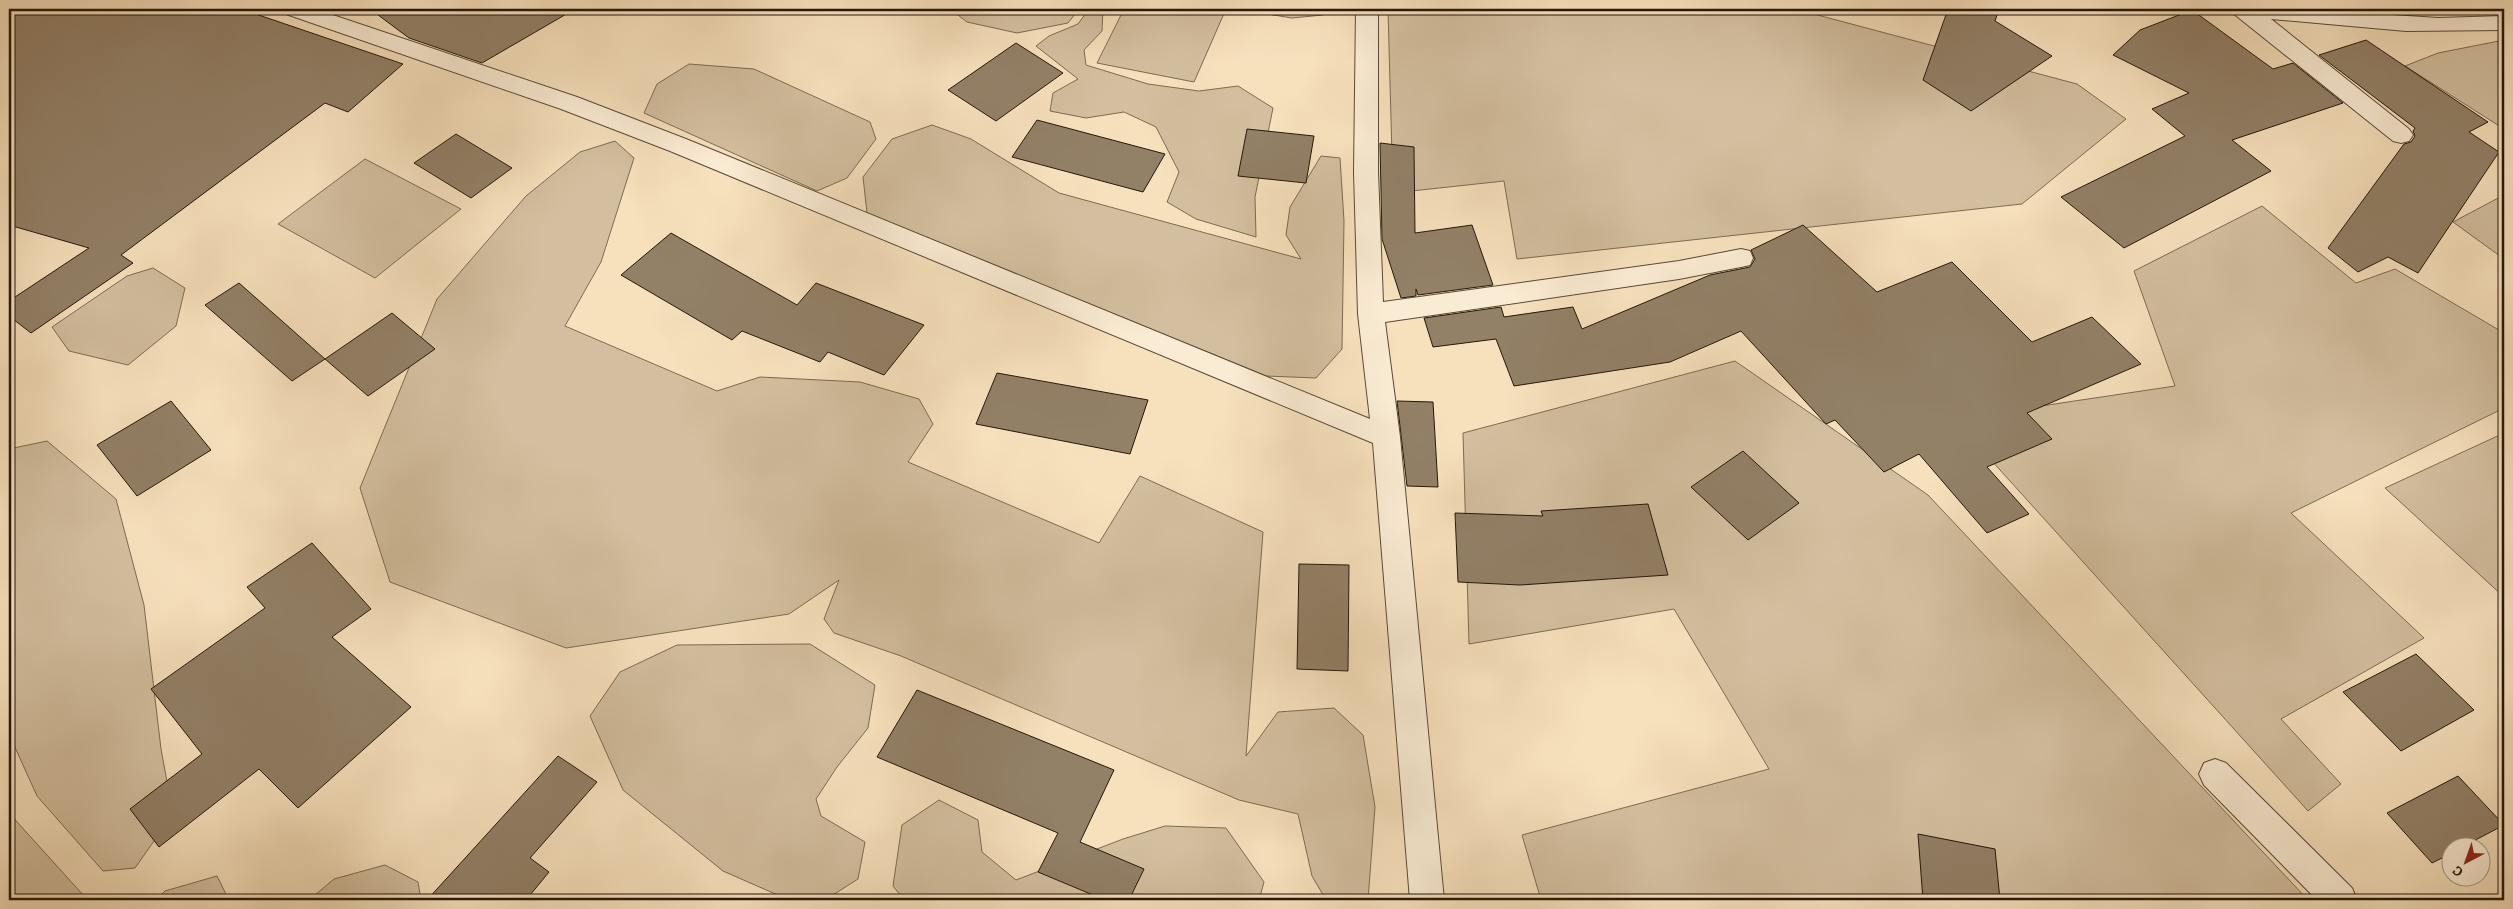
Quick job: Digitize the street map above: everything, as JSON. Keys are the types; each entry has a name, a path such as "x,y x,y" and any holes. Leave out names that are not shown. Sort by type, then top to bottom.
{"lane":[{"path":"294,9 569,103 678,144 1386,437"},
{"path":"1366,9 1366,172 1370,314 1386,437 1426,900"},
{"path":"2243,9 2413,24 2469,26 2504,23"},
{"path":"2243,9 2401,135"},
{"path":"1370,314 1679,270 1741,258"},
{"path":"2215,774 2340,900"}],"shaded area":[{"path":"950,9 1079,9 1068,23 1017,33 967,22"},
{"path":"1089,9 1103,9 1102,31 1084,50 1086,65 1148,84 1199,91 1238,86 1273,108 1255,197 1256,237 1196,219 1167,202 1179,172 1156,127 1124,112 1086,118 1050,111 1053,93 1078,79 1036,46 1049,36 1078,24"},
{"path":"1124,9 1226,9 1194,82 1097,63"},
{"path":"1253,9 1326,9 1323,15 1292,18 1255,12"},
{"path":"1388,9 1795,9 2077,84 2126,119 2022,204 1517,259 1504,181 1393,193"},
{"path":"2504,40 2504,129 2405,66 2438,53"},
{"path":"689,64 754,69 870,122 876,139 847,178 817,191 644,113 657,84"},
{"path":"932,125 971,139 1059,193 1301,259 1286,235 1290,207 1321,156 1340,158 1344,221 1342,349 1316,378 1266,376 867,213 863,177 892,139"},
{"path":"615,141 634,158 601,262 565,326 717,391 760,377 860,382 919,399 933,424 908,462 1099,543 1140,476 1263,532 1246,756 1278,712 1334,708 1363,735 1375,807 1368,900 1326,900 1312,876 1298,814 1239,800 901,656 834,633 824,619 839,580 789,614 566,648 390,582 360,488 437,299 526,196 580,152"},
{"path":"365,159 461,209 375,278 278,224"},
{"path":"2504,195 2504,259 2453,222"},
{"path":"2262,206 2356,283 2395,269 2504,333 2504,408 2291,513 2424,638 2281,719 2341,784 2308,811 1954,419 2175,386 2134,271"},
{"path":"153,268 185,288 176,326 128,365 69,351 52,327 127,276"},
{"path":"1735,361 1928,495 2308,900 1541,900 1522,835 1769,769 1674,609 1469,644 1463,433"},
{"path":"2504,433 2504,597 2385,488"},
{"path":"47,441 116,499 144,605 161,749 173,814 135,868 103,871 37,796 9,734 9,449"},
{"path":"810,644 875,685 868,728 837,767 816,799 821,816 865,842 858,879 825,900 789,900 723,871 623,790 590,716 620,672 677,645"},
{"path":"939,800 978,820 982,852 1016,880 1123,839 1165,826 1226,828 1264,882 1259,900 904,900 893,886 902,825"},
{"path":"9,813 84,896 90,900 9,900"},
{"path":"385,865 418,882 421,900 309,900 334,879"},
{"path":"217,876 229,900 156,900 165,891"}],"building":[{"path":"9,9 241,9 403,64 348,112 325,103 121,255 133,263 31,333 9,316 9,301 89,248 9,225"},
{"path":"370,9 575,9 482,63 409,38"},
{"path":"1948,9 1999,9 1995,21 2052,56 1971,111 1923,80"},
{"path":"2192,10 2273,69 2293,63 2343,103 2232,140 2271,171 2124,248 2061,197 2185,136 2152,109 2189,93 2113,55 2140,30"},
{"path":"2366,40 2488,122 2469,132 2499,152 2418,273 2388,257 2358,272 2328,248 2404,144 2411,142 2415,136 2413,131 2415,128 2319,55"},
{"path":"1016,43 1063,73 996,121 948,90"},
{"path":"1037,120 1165,154 1143,192 1012,157"},
{"path":"1247,129 1314,136 1306,183 1238,176"},
{"path":"456,134 512,168 471,198 414,163"},
{"path":"1380,143 1414,147 1415,233 1472,225 1493,285 1418,295 1416,289 1416,296 1401,298 1382,239"},
{"path":"1803,225 1877,292 1952,262 2032,342 2092,317 2141,364 2027,413 2052,439 1987,467 2029,514 1987,533 1919,454 1884,472 1835,420 1826,424 1741,331 1670,362 1514,386 1496,339 1433,347 1424,318 1501,307 1504,317 1573,307 1582,329 1710,275 1750,267 1755,259 1751,250"},
{"path":"671,233 797,305 816,283 924,325 884,375 828,352 820,362 742,331 732,340 621,275"},
{"path":"239,283 325,359 292,381 205,305"},
{"path":"392,313 435,349 368,396 325,359"},
{"path":"997,373 1148,400 1130,454 976,424"},
{"path":"171,401 211,450 137,496 97,445"},
{"path":"1397,401 1433,402 1438,487 1407,486"},
{"path":"1743,451 1799,503 1748,540 1691,487"},
{"path":"1648,504 1668,575 1520,585 1458,582 1455,513 1543,516 1541,511"},
{"path":"312,543 371,609 332,637 411,707 298,808 259,769 159,847 130,809 202,754 151,689 265,608 247,587"},
{"path":"1299,564 1349,565 1348,671 1297,669"},
{"path":"2416,654 2474,710 2401,751 2343,692"},
{"path":"917,690 1114,770 1080,842 1144,869 1129,900 1105,900 1038,872 1058,833 877,757"},
{"path":"558,756 597,782 530,858 549,872 526,900 427,900"},
{"path":"2458,776 2504,825 2483,836 2440,836 2440,859 2432,863 2387,813"},
{"path":"1918,834 1995,849 2000,900 1923,900"}]}
